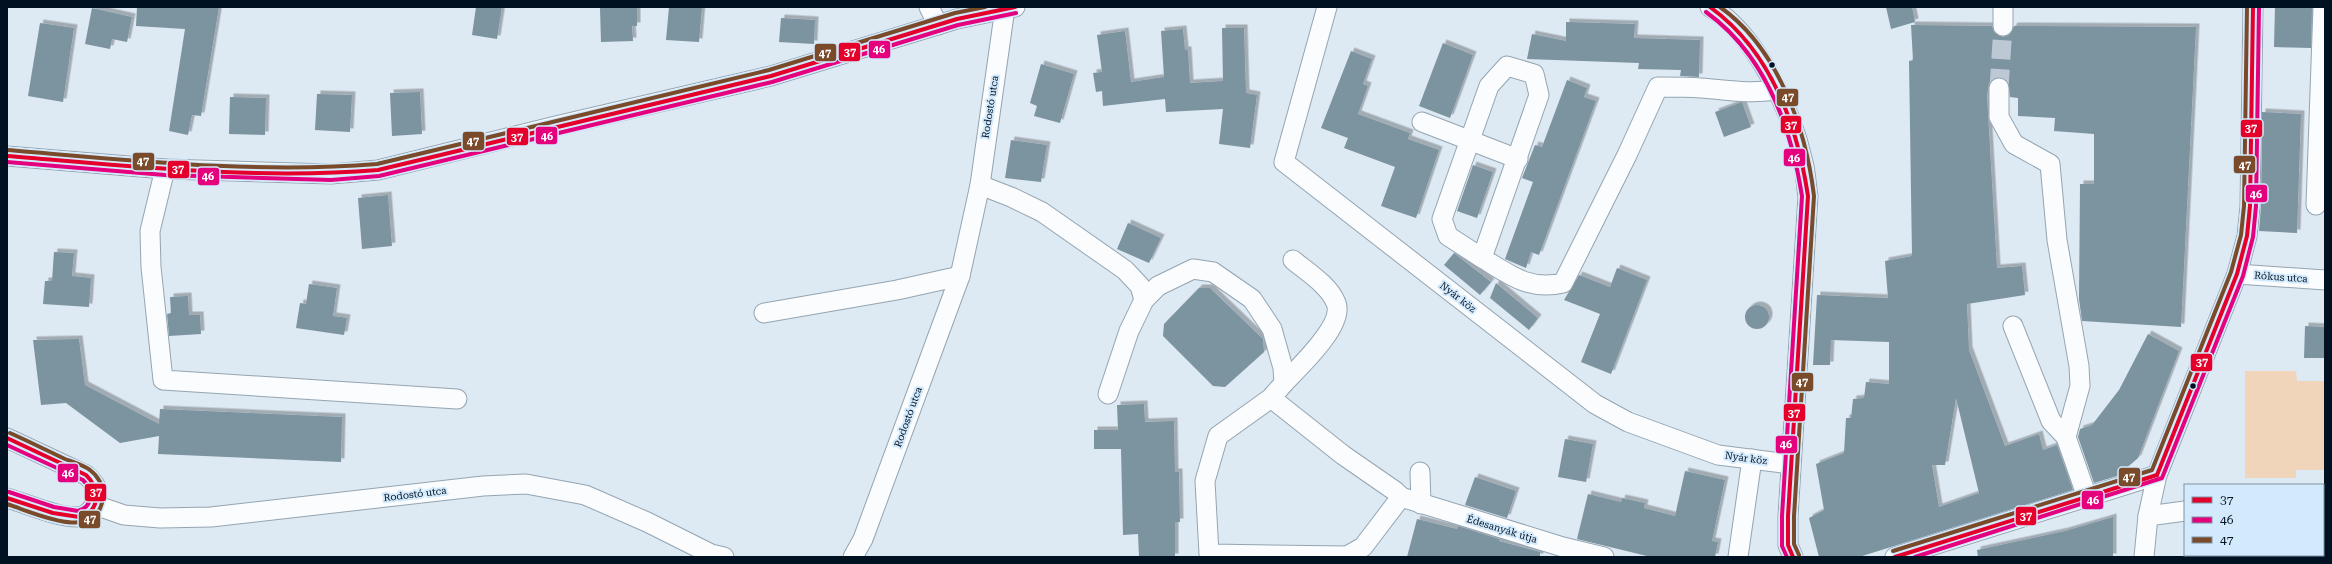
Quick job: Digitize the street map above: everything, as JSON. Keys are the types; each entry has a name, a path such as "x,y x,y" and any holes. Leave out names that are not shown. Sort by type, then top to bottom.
{"street":[{"path":"929,7 938,25"},
{"name":"Nyár köz","path":"1327,7 1284,162 1595,404 1628,422 1718,454 1790,464"},
{"path":"1710,7 1729,21 1752,46 1776,90 1792,125 1804,163 1808,196 1790,464 1788,545 1793,557"},
{"path":"2003,7 2003,26"},
{"path":"2144,557 2148,516 2157,475 2237,274 2247,236 2250,206 2253,7"},
{"path":"2316,205 2323,7"},
{"path":"7,156 165,169 331,174 378,170 556,126 771,76 938,25 957,13 1010,8"},
{"name":"Rodostó utca","path":"853,557 863,539 960,276 980,185 1010,8"},
{"path":"1482,258 1518,159 1539,95 1534,74 1507,66 1489,86 1442,219 1448,236 1482,258 1517,280 1546,287 1563,283 1627,155 1658,87 1755,93 1776,90"},
{"path":"1999,88 2000,117 2014,144 2050,164 2057,240 2079,366 2080,386 2066,437"},
{"path":"1422,122 1518,159"},
{"path":"165,169 150,231 151,267 164,380 457,399"},
{"path":"980,185 1011,197 1042,212 1133,278 1140,286 1144,300"},
{"path":"1293,260 1325,288 1337,304 1336,318 1329,332 1272,398 1218,436 1206,481 1209,554 1347,556 1363,547 1401,497"},
{"path":"1108,394 1129,331 1144,300 1158,286 1193,269 1214,272 1252,299 1272,329 1283,368 1284,383"},
{"name":"Rókus utca","path":"2237,274 2325,280"},
{"path":"764,313 897,290 960,276"},
{"path":"2013,326 2051,421 2066,437 2087,497"},
{"name":"Édesanyák útja","path":"1272,398 1343,455 1395,491 1401,497 1564,547 1604,557"},
{"path":"7,438 86,475 94,483 98,492 95,505 90,512 80,517 63,515 7,498"},
{"path":"1738,557 1752,459"},
{"path":"1420,472 1421,504"},
{"path":"1895,557 2157,475"},
{"name":"Rodostó utca","path":"95,505 124,515 160,518 211,517 483,486 526,484 585,495 647,522 711,554 724,557"},
{"path":"2148,516 2184,511"}],"shaded area":[{"path":"2245,371 2296,371 2297,381 2325,381 2325,470 2296,470 2296,478 2245,478"}],"building":[{"path":"137,7 219,7 201,116 192,115 188,135 169,131 185,29 136,26"},
{"path":"476,7 502,7 497,39 472,35"},
{"path":"637,7 637,26 632,26 633,41 601,42 600,8"},
{"path":"669,7 702,7 699,42 666,40"},
{"path":"1886,7 1912,7 1915,22 1891,29"},
{"path":"2275,7 2312,7 2311,48 2274,47"},
{"path":"92,8 132,17 127,42 112,39 110,49 85,44"},
{"path":"781,18 815,20 814,44 779,42"},
{"path":"1566,22 1635,24 1634,38 1700,40 1699,77 1680,76 1681,70 1638,69 1639,63 1527,59 1532,34 1566,41"},
{"path":"40,23 74,28 63,102 28,96"},
{"path":"1911,25 1992,26 1994,32 2003,37 2009,35 2014,26 2196,27 2181,327 2082,321 2079,299 2080,184 2094,184 2094,134 2054,131 2055,118 2018,116 2018,98 2010,97 2008,82 1999,77 1993,79 1989,83 1987,96 1997,268 2022,266 2025,295 1967,304 1969,350 2005,446 2039,434 2043,450 2057,445 2073,490 1859,557 1819,557 1809,518 1824,510 1816,464 1844,453 1846,418 1851,418 1853,399 1864,398 1866,382 1889,384 1889,342 1831,340 1830,365 1813,365 1817,295 1888,298 1885,261 1912,256 1909,61 1913,60","holes":["1956,398 1979,493 1939,507 1932,465 1945,465"]},
{"path":"1222,28 1244,28 1246,93 1257,95 1250,148 1219,144 1223,109 1166,112 1165,99 1103,106 1102,91 1096,92 1093,73 1102,72 1097,35 1125,31 1131,82 1164,77 1161,31 1183,29 1185,50 1188,50 1190,83 1223,81"},
{"path":"1443,43 1473,55 1450,118 1419,106"},
{"path":"1351,51 1372,59 1363,84 1368,86 1358,114 1410,133 1408,139 1439,150 1416,218 1381,206 1395,167 1344,148 1348,138 1321,128"},
{"path":"1041,64 1074,74 1060,123 1034,116 1037,106 1030,103"},
{"path":"1567,80 1587,88 1584,97 1596,101 1539,255 1531,252 1526,268 1505,259 1533,182 1522,178 1535,145 1542,147"},
{"path":"420,92 422,134 392,136 390,93"},
{"path":"317,94 352,95 350,132 315,130"},
{"path":"230,97 266,98 265,135 229,134"},
{"path":"1742,102 1751,127 1724,137 1715,112"},
{"path":"2262,112 2301,114 2297,233 2259,231 2261,206"},
{"path":"1011,140 1047,145 1041,182 1005,178"},
{"path":"1473,165 1493,172 1477,218 1457,211"},
{"path":"388,195 392,246 362,249 358,198"},
{"path":"1128,223 1161,238 1149,263 1117,249"},
{"path":"54,252 74,253 72,276 91,278 89,307 43,304 45,281 52,281"},
{"path":"1454,253 1491,282 1480,295 1444,265"},
{"path":"1617,268 1647,280 1611,374 1581,362 1600,314 1564,300 1579,275 1610,287"},
{"path":"1496,283 1538,318 1529,330 1490,298"},
{"path":"309,284 337,288 333,316 347,318 344,335 296,328 300,303 306,304"},
{"path":"1199,288 1210,288 1263,339 1264,352 1225,387 1213,386 1163,336 1164,324"},
{"path":"188,296 189,315 200,315 201,334 169,336 167,314 171,313 170,297"},
{"path":"1757,305 1762,306 1768,312 1768,322 1762,328 1757,329 1752,328 1746,322 1745,317 1746,312 1752,306"},
{"path":"2305,326 2325,327 2325,358 2304,358"},
{"path":"2148,334 2179,351 2138,458 2117,476 2094,483 2078,437 2080,429 2092,425 2119,390"},
{"path":"79,339 85,385 159,424 160,409 342,417 341,462 158,454 159,436 120,443 66,403 41,405 33,340"},
{"path":"1144,404 1145,422 1174,421 1175,472 1179,472 1180,522 1175,522 1175,557 1139,557 1138,534 1123,535 1121,449 1094,449 1094,430 1118,430 1117,405"},
{"path":"1565,439 1593,444 1586,482 1558,477"},
{"path":"1685,471 1725,480 1712,541 1718,542 1715,557 1651,557 1577,539 1588,494 1621,502 1622,498 1645,503 1644,508 1675,516"},
{"path":"1475,477 1516,491 1507,518 1465,505"},
{"path":"2113,517 2113,557 1978,557 1977,550 2065,531"},
{"path":"1417,519 1457,529 1458,526 1499,539 1499,541 1540,552 1540,557 1407,557"}],"tunnel":[{"path":"1999,88 2003,26"}],"transit line":[{"name":"47","path":"7,150 238,167 331,167 377,164 769,70 955,13 985,7"},
{"name":"37","path":"7,156 239,173 332,173 378,170 771,76 957,19 1015,7"},
{"name":"37","path":"1710,7 1731,25 1750,45 1765,67 1778,91 1797,142 1808,196 1788,516 1788,545 1793,557"},
{"name":"47","path":"1720,7 1740,24 1758,44 1773,67 1786,92 1804,144 1814,196 1794,516 1794,544 1799,555"},
{"name":"47","path":"1893,551 2152,470 2231,272 2241,235 2244,206 2247,7"},
{"name":"37","path":"2157,475 2237,274 2247,236 2250,206 2253,7"},
{"name":"46","path":"1915,557 2162,478 2243,276 2253,237 2256,206 2259,7"},
{"name":"46","path":"1706,12 1727,29 1745,49 1760,71 1783,119 1791,144 1802,196 1782,516 1782,546 1787,557"},
{"name":"46","path":"7,162 165,175 331,180 379,176 772,82 958,25 1016,13"},
{"name":"47","path":"7,504 47,518 63,522 77,522 90,519 99,511 103,497 103,489 100,482 96,475 90,470 10,433"},
{"name":"37","path":"7,438 86,475 94,486 96,499 95,505 91,510 79,517 53,513 7,498"},
{"name":"46","path":"7,445 83,480 89,488 90,497 87,505 78,511 54,507 9,492"},
{"name":"37","path":"1895,557 2157,475"}]}
